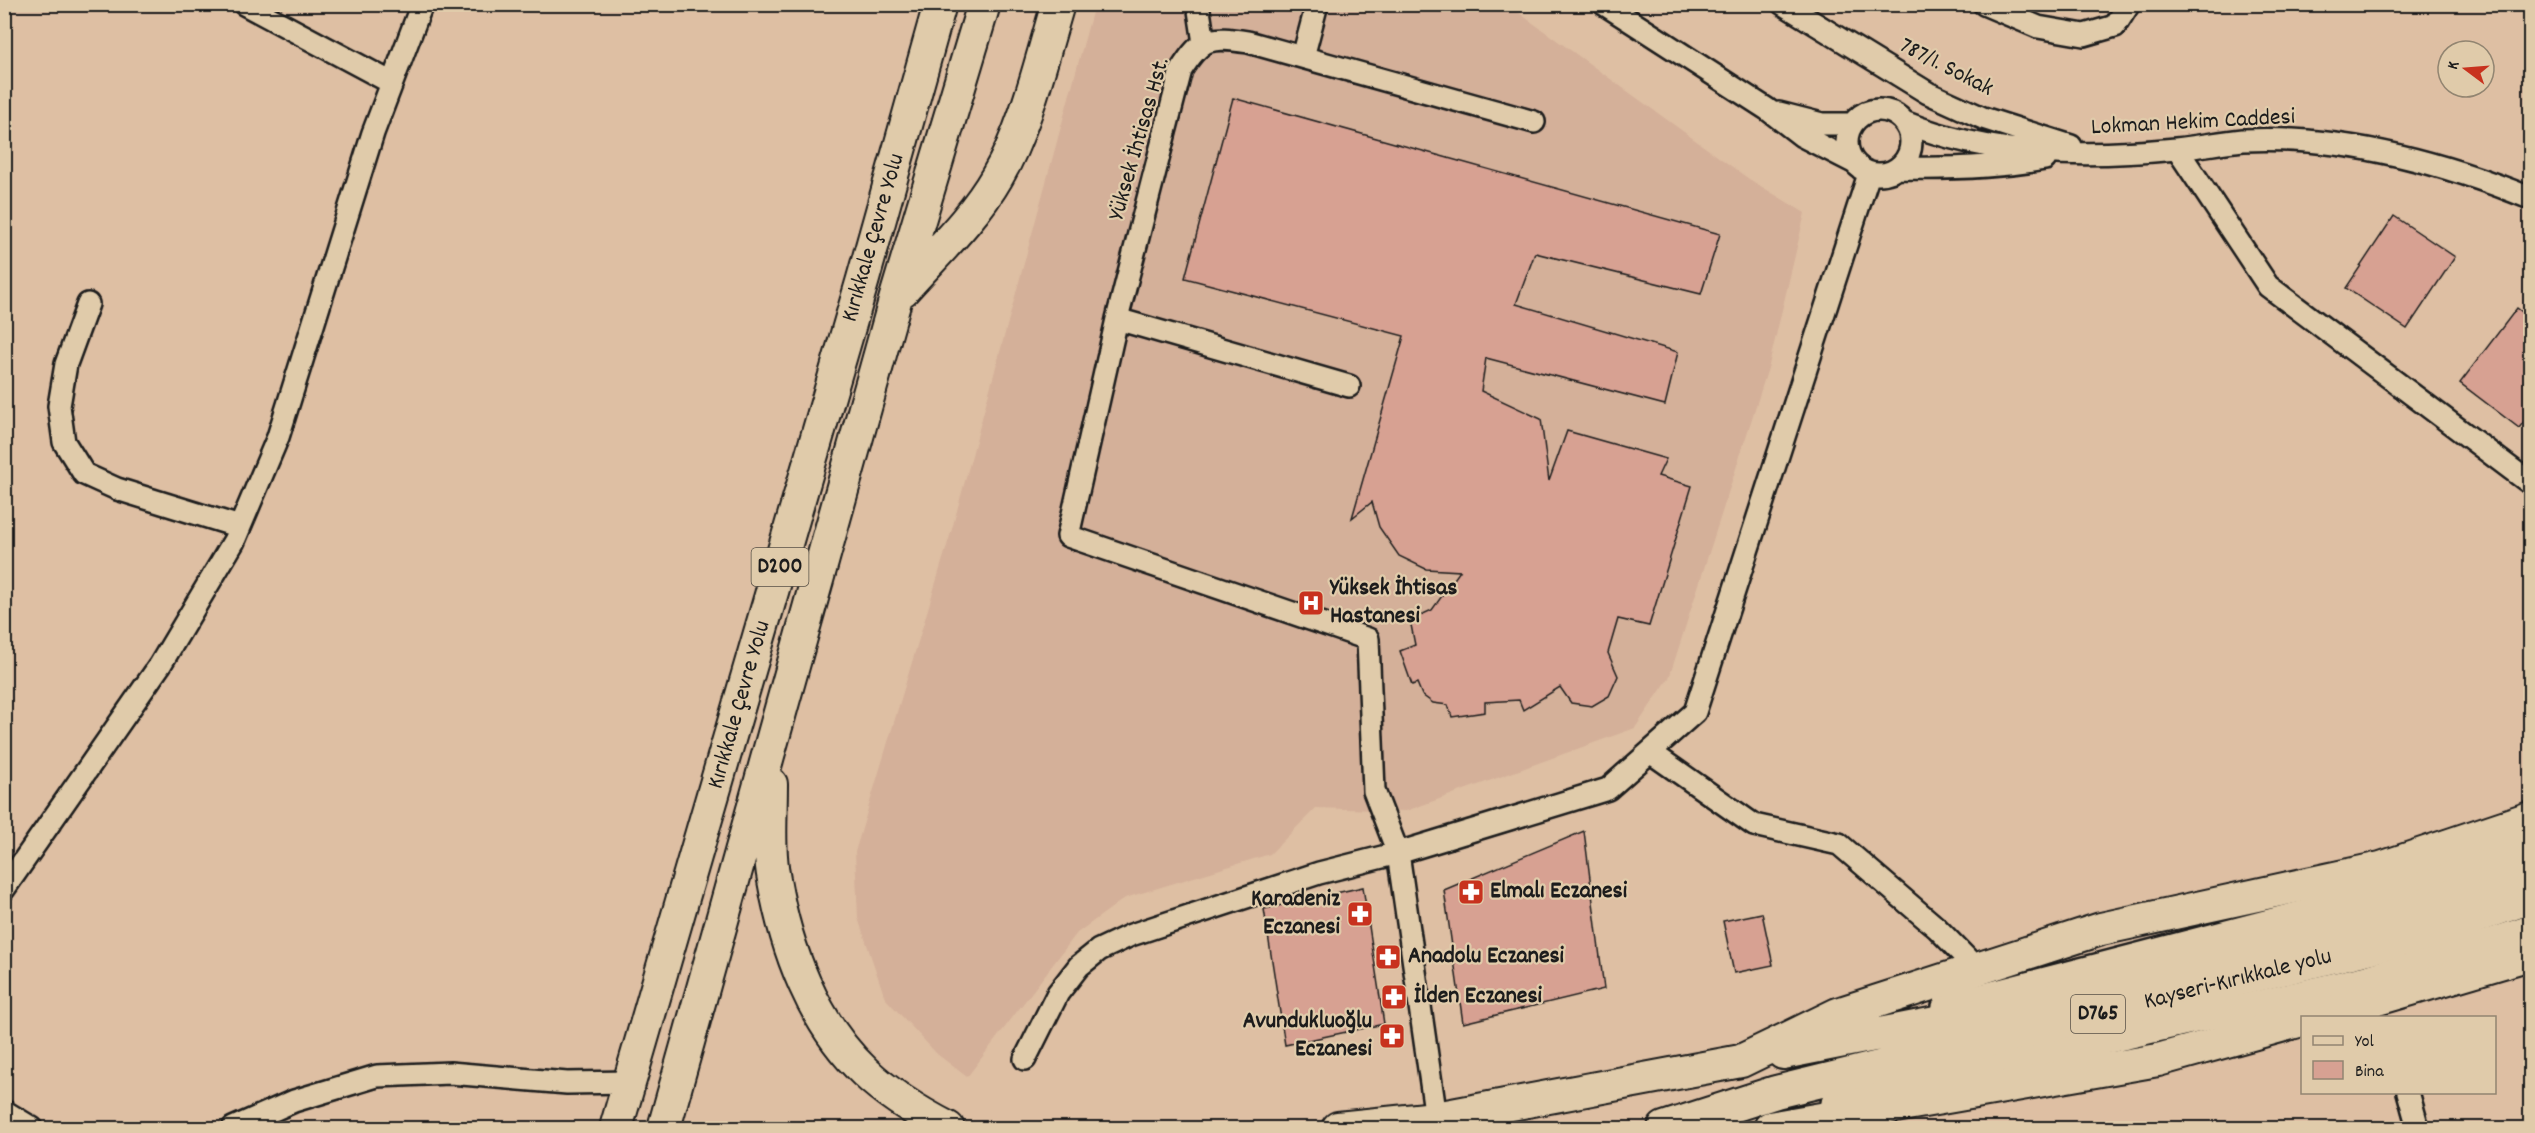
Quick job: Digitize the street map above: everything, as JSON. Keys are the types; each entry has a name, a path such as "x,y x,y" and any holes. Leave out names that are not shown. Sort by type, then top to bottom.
{"highway":[{"name":"Kırıkkale Çevre Yolu","path":"616,1128 860,291 940,4"},
{"name":"Kırıkkale Çevre Yolu","path":"664,1128 896,297 984,4"},
{"path":"896,297 985,196 997,177 1013,147 1058,4"},
{"path":"771,744 771,848 774,879 786,929 803,981 819,1014 864,1072 921,1114 948,1128"},
{"path":"1389,1128 1741,1061 1838,1014 2101,929 2381,868 2530,818"},
{"name":"Kayseri-Kırıkkale yolu","path":"1741,1061 2079,995 2191,965 2356,926 2530,870"},
{"name":"Kayseri-Kırıkkale yolu","path":"1664,1128 1776,1092 2438,931 2530,897"},
{"path":"2317,1016 2530,954"},
{"path":"1770,1128 2158,1060 2301,1020"},
{"path":"1338,1128 1436,1118"}],"main road":[{"path":"1741,1061 2409,887 2530,842"},
{"path":"1750,1128 1829,1104 2380,998 2530,929"}],"street":[{"path":"244,4 392,82"},
{"path":"4,889 160,665 234,541 278,437 373,133 422,4"},
{"path":"1198,4 1204,42"},
{"path":"1303,57 1317,4"},
{"path":"1604,4 1767,109 1802,136 1878,175 1899,168 1956,169 2014,165 2066,155"},
{"name":"787/1. Sokak","path":"1783,4 1928,93 1983,118 2096,155"},
{"path":"1984,4 2038,27 2084,35 2115,26 2129,4"},
{"name":"Yüksek İhtisas Hst.","path":"1398,853 1374,791 1368,639 1068,536 1117,319 1181,70 1194,49 1204,42 1226,38 1303,57 1534,122"},
{"path":"1885,111 1898,74"},
{"path":"1767,109 1822,124 1851,124"},
{"path":"1025,1059 1058,993 1079,966 1099,950 1131,935 1319,873 1398,853 1608,789 1695,712 1861,168 1846,144 1851,124 1859,116 1869,111 1885,111 1891,112 1904,122 1938,136 1980,146 2066,155"},
{"path":"1899,168 1911,149 1911,138 1904,122"},
{"name":"Lokman Hekim Caddesi","path":"2066,155 2177,149 2243,140 2317,142 2379,152 2445,168 2530,198"},
{"path":"2177,149 2268,286 2530,483"},
{"path":"88,304 66,364 59,406 64,442 84,474 117,489 240,527"},
{"path":"1117,319 1348,386"},
{"path":"1650,752 1754,825 1839,844 1937,927 1977,969"},
{"path":"1398,853 1436,1118"},
{"path":"233,1128 294,1101 377,1076 450,1073 567,1083 630,1082"},
{"path":"2409,1094 2418,1128"},
{"path":"4,1111 32,1128"}],"shaded area":[{"name":"Yüksek İhtisas Hastanesi","path":"1094,5 1508,5 1749,179 1805,213 1769,365 1669,678 1635,728 1406,811 1316,808 1270,854 1125,898 1077,933 967,1077 937,1054 885,998 858,918 855,852 952,529"}],"building":[{"path":"1233,98 1720,234 1701,294 1535,253 1516,304 1678,352 1665,405 1486,358 1481,391 1541,419 1549,481 1567,431 1666,459 1658,476 1692,486 1649,626 1618,619 1608,653 1618,676 1609,696 1592,706 1571,703 1560,687 1523,710 1519,700 1485,702 1485,712 1452,717 1448,705 1433,703 1422,695 1417,683 1412,685 1400,651 1415,645 1410,620 1432,610 1460,571 1426,569 1399,556 1379,527 1372,502 1352,518 1404,336 1185,278"},
{"path":"2394,216 2455,257 2407,329 2346,288"},
{"path":"2517,308 2530,318 2530,414 2519,428 2460,383"},
{"path":"1584,831 1604,989 1463,1023 1444,890"},
{"path":"1363,887 1384,1024 1285,1045 1264,909"},
{"path":"1762,913 1773,965 1734,973 1723,921"}],"place":[{"name":"Yüksek İhtisas Hastanesi","path":"1311,603"},
{"name":"Elmalı Eczanesi","path":"1471,892"},
{"name":"Karadeniz Eczanesi","path":"1360,914"},
{"name":"Anadolu Eczanesi","path":"1388,957"},
{"name":"İlden Eczanesi","path":"1394,997"},
{"name":"Avundukluoğlu Eczanesi","path":"1392,1036"}]}
